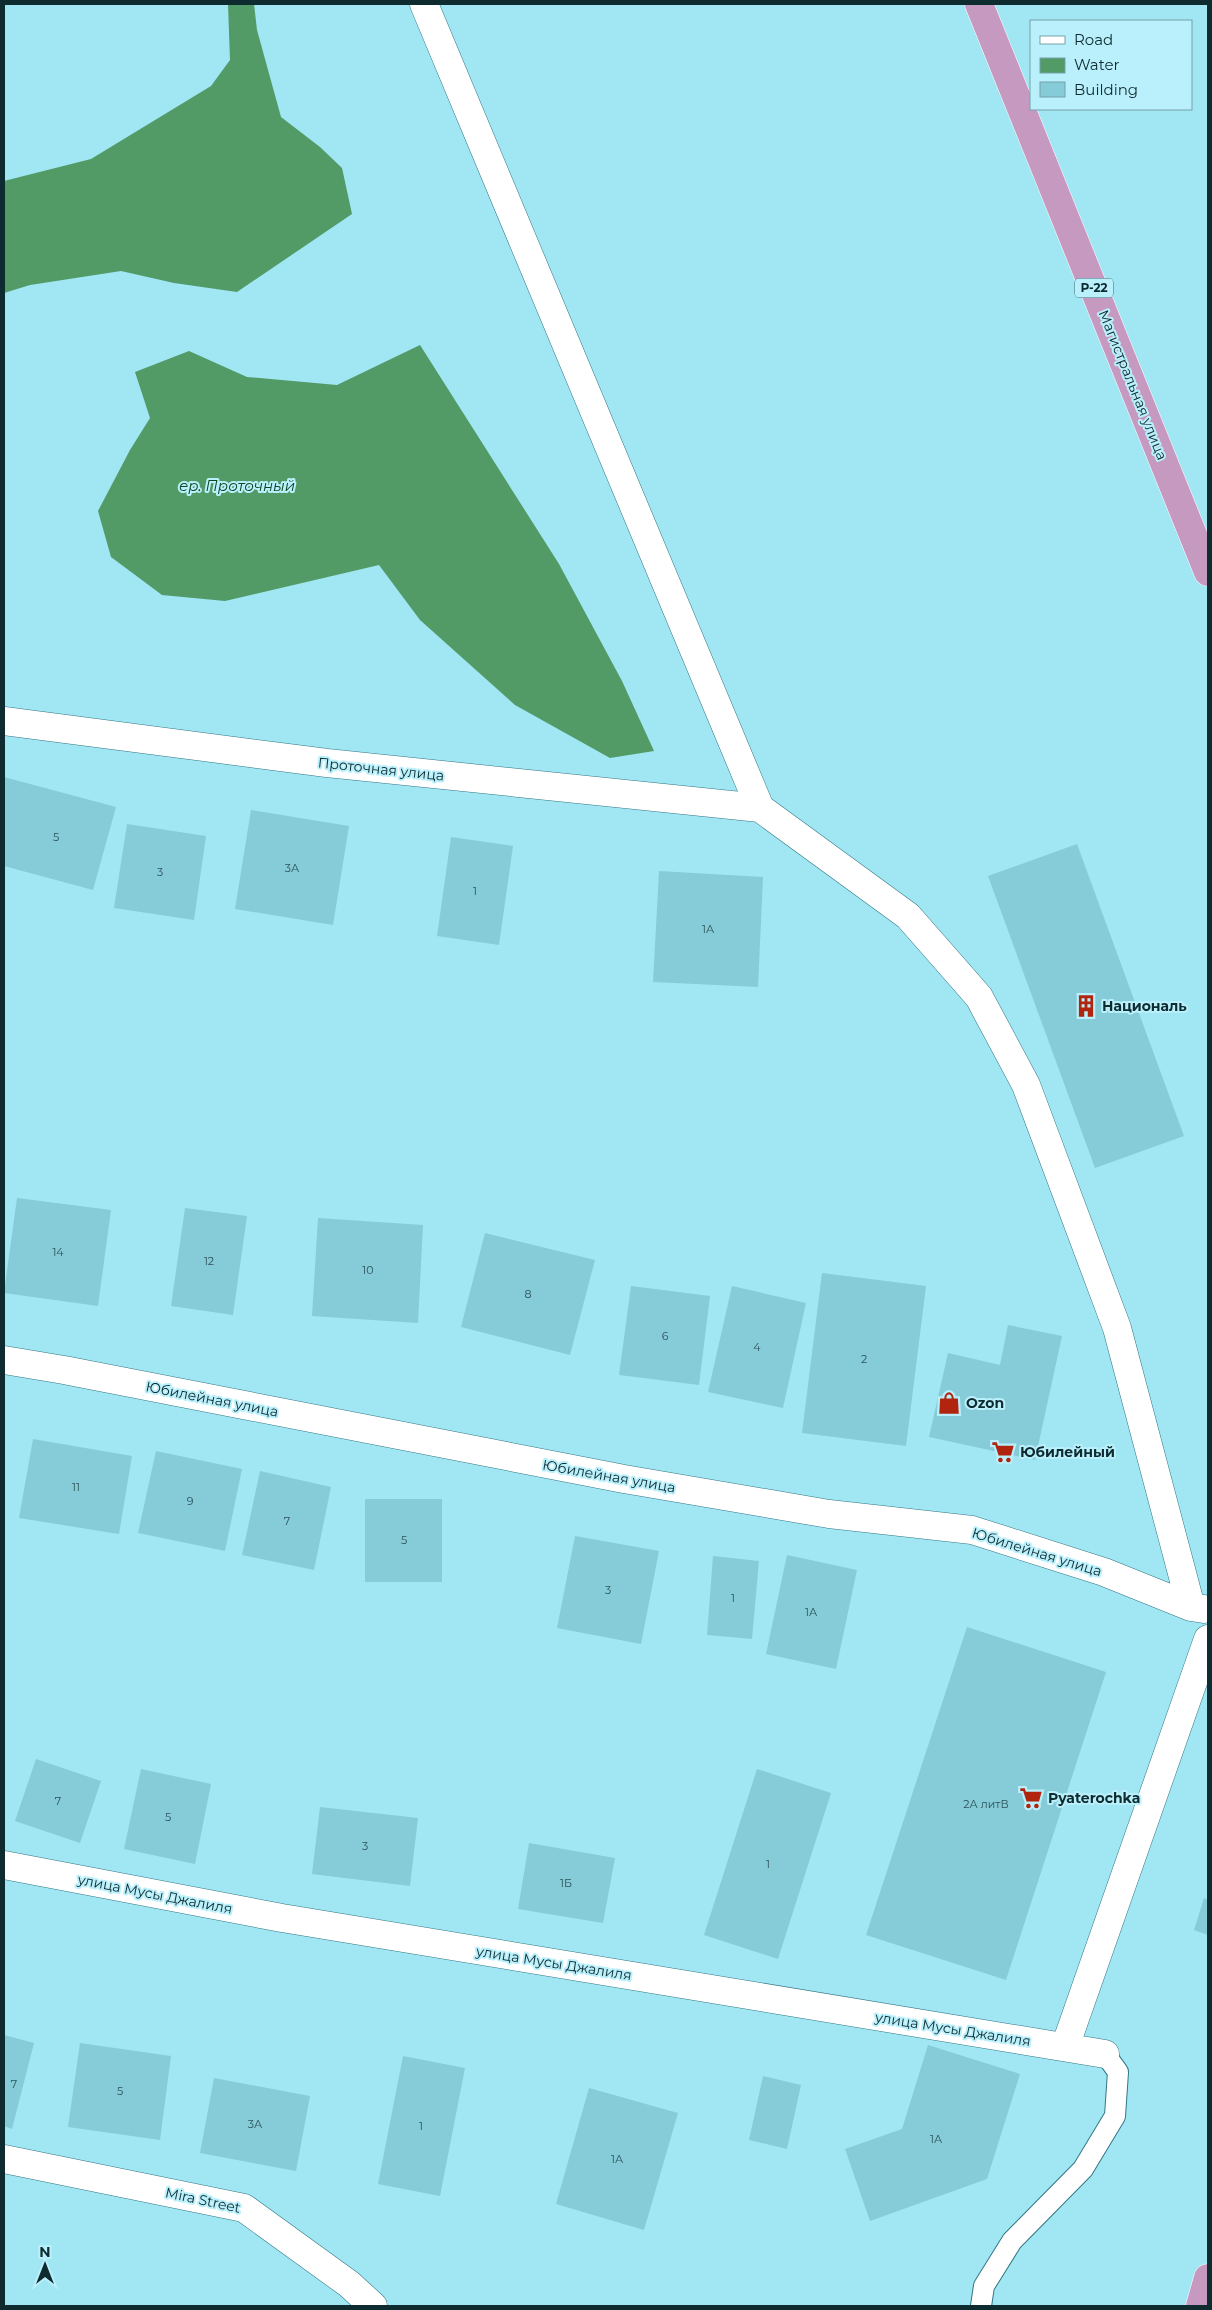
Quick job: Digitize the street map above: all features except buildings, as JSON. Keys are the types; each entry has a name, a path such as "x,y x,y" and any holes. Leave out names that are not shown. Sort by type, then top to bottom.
{"highway":[{"name":"Магистральная улица","path":"979,4 1208,572"},
{"path":"1200,2306 1208,2278"}],"street":[{"path":"424,4 760,808 908,916 979,997 1026,1085 1117,1328 1200,1608"},
{"name":"Проточная улица","path":"4,721 337,764 760,808"},
{"name":"Юбилейная улица","path":"4,1360 634,1481 829,1514 972,1530 1104,1572 1200,1608"},
{"path":"1065,2047 1208,1639"},
{"name":"улица Мусы Джалиля","path":"4,1865 282,1918 1105,2054"},
{"name":"Mira Street","path":"4,2159 244,2208 350,2284 373,2306"}],"lane":[{"path":"981,2306 984,2286 1012,2241 1083,2169 1115,2116 1118,2072 1105,2054"}],"water":[{"path":"228,4 254,4 257,30 281,117 320,147 342,168 352,214 237,292 174,283 121,271 30,285 4,293 4,181 91,159 211,86 230,60"},
{"name":"ер. Проточный","path":"420,345 559,564 622,681 654,751 610,758 515,705 420,620 379,565 225,601 162,595 111,557 98,511 130,450 150,418 135,372 189,351 247,377 337,385"}],"place":[{"name":"Националь","path":"1086,1006"},
{"name":"Ozon","path":"949,1403"},
{"name":"Юбилейный","path":"1003,1452"},
{"name":"Pyaterochka","path":"1031,1798"}]}
